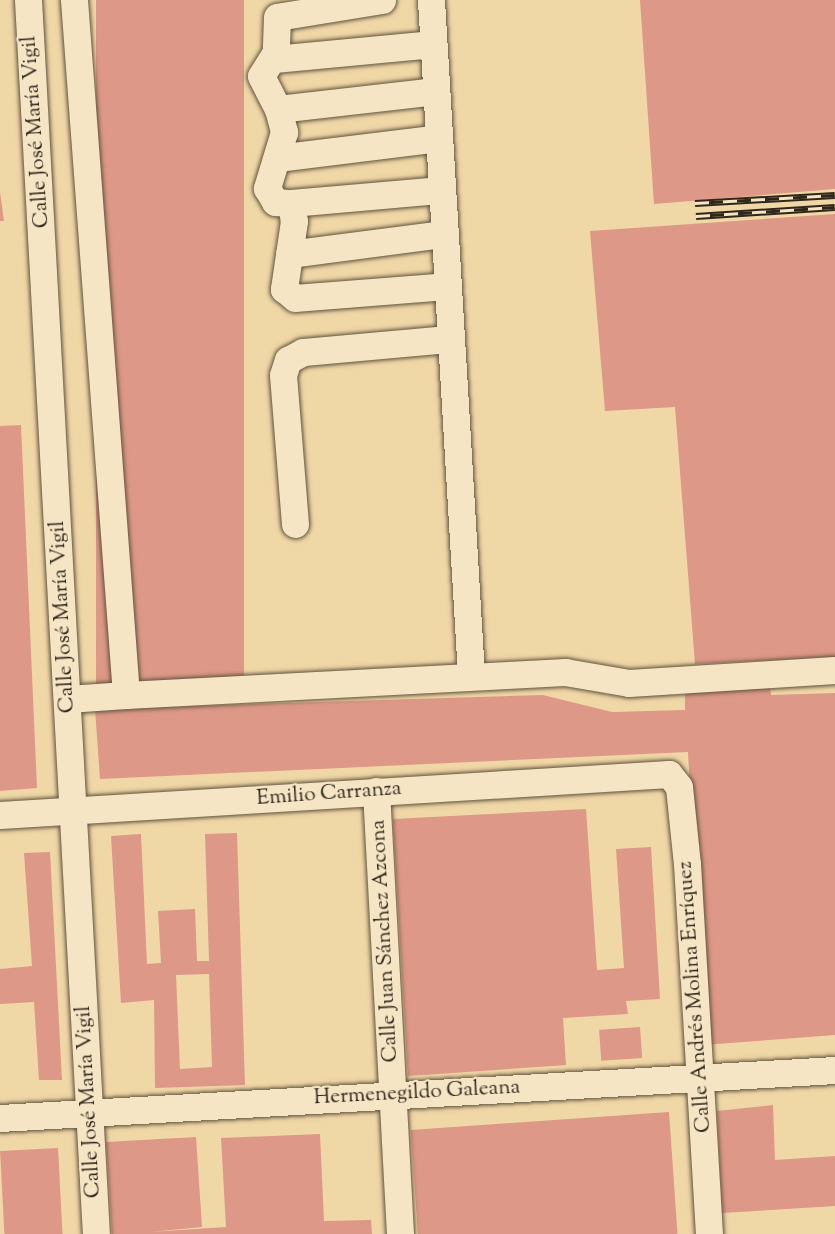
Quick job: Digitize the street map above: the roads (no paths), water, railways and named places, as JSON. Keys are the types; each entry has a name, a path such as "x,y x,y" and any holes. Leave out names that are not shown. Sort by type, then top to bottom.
{"street":[{"name":"Calle José María Vigil","path":"27,0 96,1234"},
{"path":"74,0 126,695"},
{"path":"382,0 282,13 277,17 274,59 261,76 278,109 284,132 277,158 267,178 268,195 275,202 291,203 441,190"},
{"path":"431,0 448,339 471,676"},
{"path":"274,59 433,44"},
{"path":"278,109 436,91"},
{"path":"277,158 439,138"},
{"path":"291,203 294,232 283,283 286,293 295,298 446,286"},
{"path":"289,254 444,234"},
{"path":"295,524 283,375 288,360 303,352 448,339"},
{"path":"67,699 565,672 629,683 835,670"},
{"name":"Emilio Carranza","path":"0,815 658,773"},
{"name":"Calle Andrés Molina Enríquez","path":"658,773 669,774 680,787 709,1234"},
{"name":"Calle Juan Sánchez Azcona","path":"376,791 400,1234"},
{"name":"Hermenegildo Galeana","path":"0,1118 835,1070"}],"railway":[{"path":"695,203 835,195"},
{"path":"696,216 835,207"}]}
